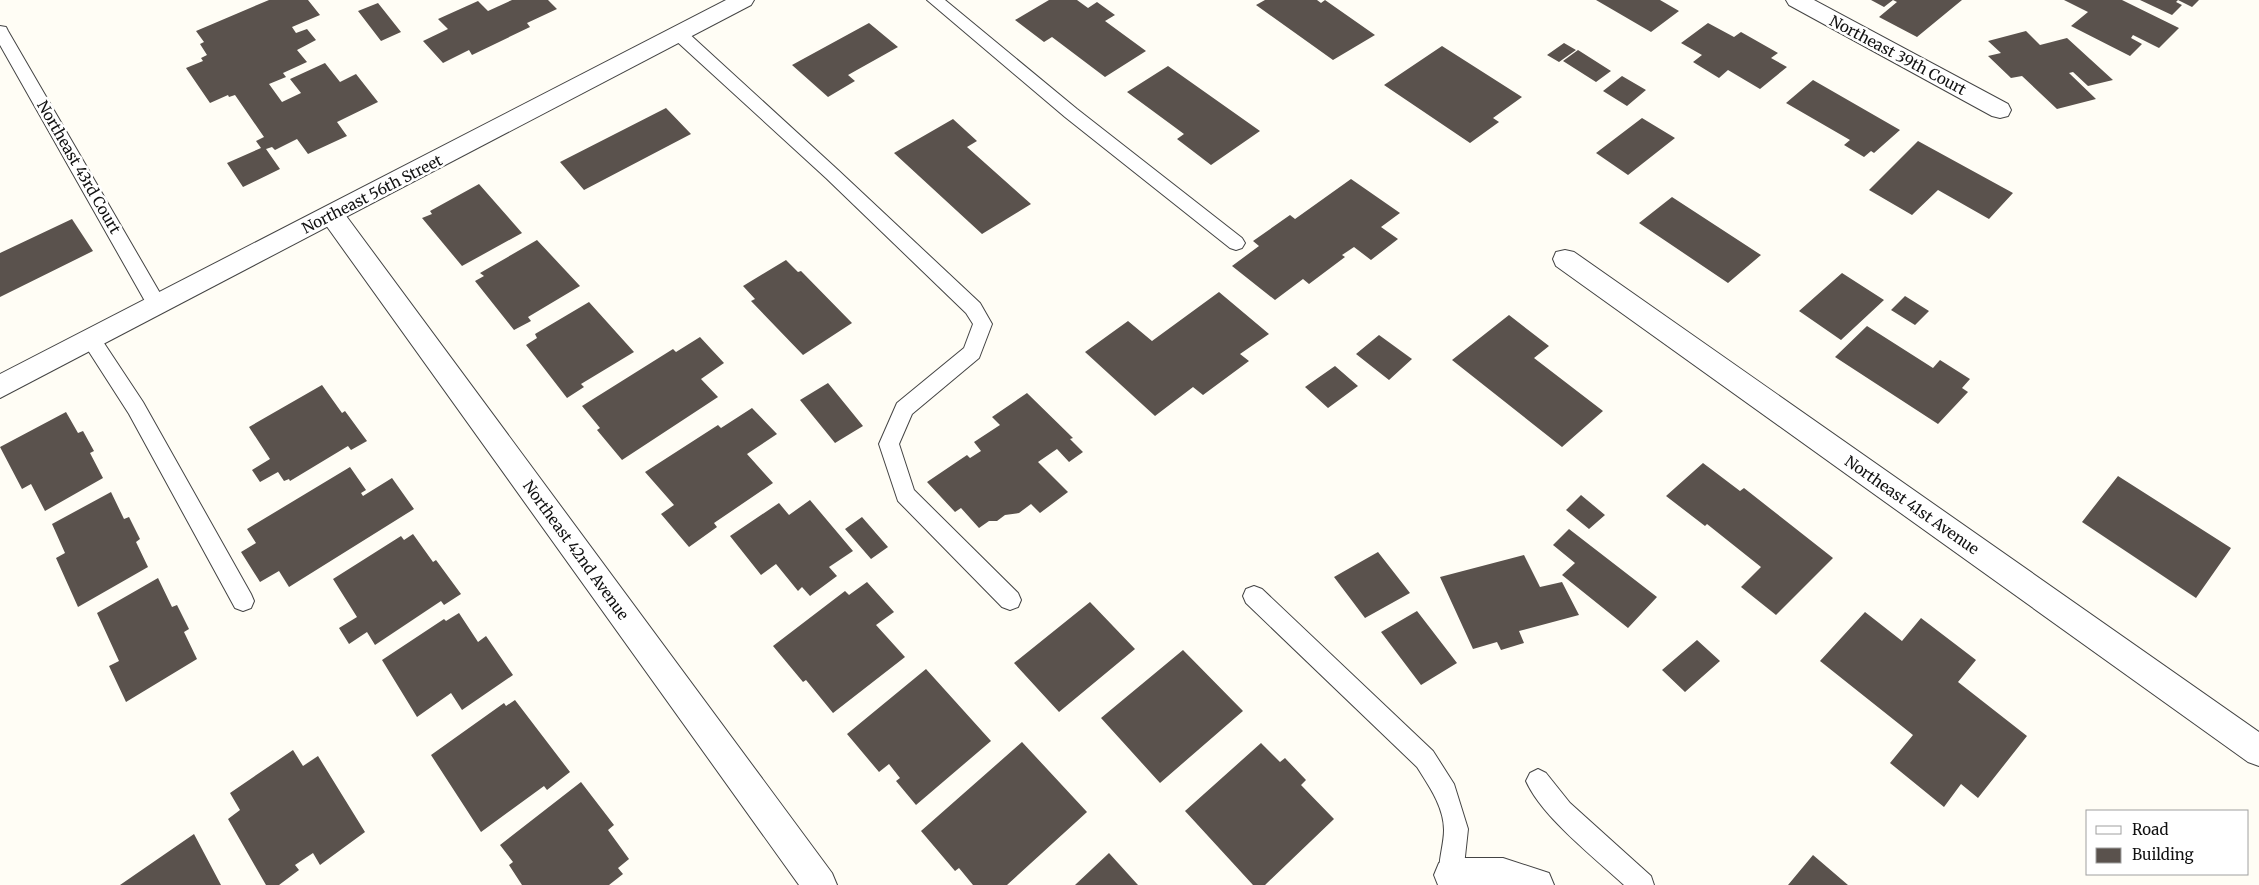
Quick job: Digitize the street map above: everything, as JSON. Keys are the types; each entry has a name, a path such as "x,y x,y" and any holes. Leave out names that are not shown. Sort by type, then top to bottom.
{"street":[{"name":"Northeast 56th Street","path":"0,387 743,0"},
{"name":"Northeast 39th Court","path":"1797,0 2000,110"},
{"name":"Northeast 42nd Avenue","path":"332,215 820,885"},
{"name":"Northeast 41st Avenue","path":"1565,259 2259,750"},
{"path":"1451,875 1503,875 1537,885"}],"lane":[{"path":"935,0 1071,113 1236,243"},
{"name":"Northeast 43rd Court","path":"0,31 157,304"},
{"path":"679,34 832,174 973,308 983,324 972,353 904,408 889,444 905,495 1010,600"},
{"path":"91,339 136,408 243,601"},
{"path":"1254,596 1425,759 1446,792 1456,829 1451,875"},
{"path":"1538,781 1562,811 1642,885"}],"building":[{"path":"269,0 308,0 320,15 292,27 296,33 307,29 316,40 297,50 307,62 283,73 286,77 269,84 282,102 301,93 290,79 325,63 340,82 356,74 378,102 337,122 347,136 308,154 297,139 275,150 272,147 266,149 280,169 243,187 227,163 261,148 256,141 264,137 235,95 229,97 228,95 210,103 186,68 203,61 201,58 207,55 200,44 204,42 196,31"},
{"path":"512,0 548,0 557,9 527,23 530,27 472,55 469,50 443,63 423,41 448,29 438,19 478,1 488,11"},
{"path":"1049,0 1077,0 1088,8 1097,2 1115,15 1105,21 1146,51 1105,77 1052,37 1044,42 1015,20"},
{"path":"1265,0 1317,0 1321,3 1325,0 1375,35 1333,60 1256,5"},
{"path":"1596,0 1660,0 1679,11 1651,32"},
{"path":"1871,0 1893,0 1884,7"},
{"path":"1893,0 1962,0 1917,37 1879,17 1897,2"},
{"path":"2064,0 2122,0 2179,28 2159,48 2133,35 2131,38 2142,44 2130,56 2071,26 2088,12"},
{"path":"2140,0 2178,0 2176,2 2182,5 2172,15"},
{"path":"2178,0 2199,0 2192,7"},
{"path":"378,3 401,32 381,41 358,11"},
{"path":"869,23 898,47 848,75 855,81 828,97 792,65"},
{"path":"1708,23 1734,37 1741,32 1778,53 1771,58 1787,67 1760,89 1728,70 1719,78 1693,62 1702,55 1681,43"},
{"path":"2026,31 2040,45 2067,38 2113,80 2088,86 2073,72 2069,73 2096,99 2057,109 2022,76 2011,78 1988,56 2001,53 1988,41"},
{"path":"1564,43 1576,50 1559,62 1547,55"},
{"path":"1442,46 1522,97 1493,118 1499,122 1470,143 1384,85"},
{"path":"1578,50 1611,71 1596,82 1563,61"},
{"path":"1168,66 1260,131 1211,165 1177,139 1184,134 1127,92"},
{"path":"1622,76 1646,90 1627,106 1603,91"},
{"path":"1813,80 1900,130 1874,153 1871,151 1864,157 1844,145 1850,140 1786,103"},
{"path":"666,108 691,134 584,190 560,162"},
{"path":"1642,118 1675,138 1628,175 1596,153"},
{"path":"953,119 977,141 967,147 1031,204 982,234 894,153"},
{"path":"1918,141 2013,193 1989,219 1938,190 1912,215 1869,190"},
{"path":"1351,179 1400,213 1381,227 1398,239 1371,260 1354,247 1342,255 1345,257 1309,284 1303,279 1275,300 1232,266 1259,246 1253,241 1290,215 1295,219"},
{"path":"479,184 522,233 462,266 422,218 432,214 430,211"},
{"path":"1672,197 1761,255 1728,283 1639,223"},
{"path":"72,219 93,251 0,297 0,253"},
{"path":"537,240 580,286 528,317 531,321 514,330 475,281 484,276 480,273"},
{"path":"786,260 798,272 801,271 852,323 803,355 751,301 755,299 743,286"},
{"path":"1842,273 1884,300 1841,340 1799,311"},
{"path":"1219,292 1269,334 1240,354 1249,361 1203,395 1193,387 1155,416 1085,352 1128,321 1152,341"},
{"path":"1905,296 1929,311 1915,325 1891,310"},
{"path":"589,302 634,352 581,384 584,387 567,398 526,345 537,338 535,334"},
{"path":"1509,315 1549,346 1534,358 1603,411 1562,447 1452,360"},
{"path":"1867,326 1933,368 1940,360 1970,379 1962,388 1968,392 1938,424 1835,357"},
{"path":"1379,335 1412,359 1389,380 1356,354"},
{"path":"700,337 724,363 701,379 718,397 622,460 597,430 600,428 582,406 673,349 676,352"},
{"path":"1335,366 1358,386 1328,408 1305,387"},
{"path":"828,383 863,426 835,443 800,400"},
{"path":"322,385 342,413 345,411 367,441 351,450 348,446 290,481 289,479 284,481 278,472 260,482 252,470 270,459 249,427"},
{"path":"1027,393 1073,438 1070,439 1083,452 1069,462 1057,449 1038,462 1068,492 1040,513 1031,504 1019,513 1005,515 997,521 989,521 979,528 961,508 955,512 927,482 967,455 970,458 981,451 974,442 1000,425 992,417"},
{"path":"752,408 777,434 747,454 773,483 714,523 717,527 689,547 661,514 674,505 645,472 718,425 721,428"},
{"path":"66,412 78,433 83,431 94,451 90,453 103,478 45,511 31,484 22,489 0,447"},
{"path":"1703,463 1740,491 1744,488 1833,558 1776,615 1741,587 1761,567 1707,524 1705,526 1666,496"},
{"path":"350,467 366,490 361,493 363,496 392,478 414,509 289,587 279,571 260,582 241,552 256,543 247,529"},
{"path":"2118,476 2231,548 2196,598 2082,522"},
{"path":"111,492 124,519 129,517 140,539 136,542 148,567 78,607 56,558 65,553 52,524"},
{"path":"1581,495 1605,515 1589,529 1566,510"},
{"path":"810,500 853,551 829,567 837,576 810,596 802,587 798,591 776,564 761,575 730,536 779,503 789,515"},
{"path":"862,517 888,547 871,559 845,529"},
{"path":"1569,529 1657,597 1628,628 1562,575 1575,563 1553,545"},
{"path":"413,534 433,562 436,560 461,594 444,605 441,601 375,645 367,632 349,644 339,628 357,617 333,579 401,536 404,540"},
{"path":"1378,552 1410,593 1365,618 1334,577"},
{"path":"1524,555 1540,587 1562,582 1579,615 1519,631 1524,643 1501,650 1497,642 1473,649 1440,577"},
{"path":"158,578 172,607 177,605 189,629 184,632 197,659 126,702 109,666 119,661 97,613"},
{"path":"867,582 894,612 876,625 905,657 833,713 806,680 803,682 773,646 845,591 849,595"},
{"path":"1090,602 1135,649 1059,712 1014,663"},
{"path":"1417,611 1457,663 1421,685 1381,632"},
{"path":"1865,612 1902,641 1921,618 1976,660 1958,682 2027,736 1978,798 1961,784 1944,807 1890,763 1913,735 1820,661"},
{"path":"459,613 478,642 486,636 513,675 462,710 451,693 417,717 382,660 444,619 446,621"},
{"path":"1697,640 1720,661 1685,692 1662,670"},
{"path":"1183,650 1243,711 1160,783 1101,718"},
{"path":"926,669 991,741 916,805 896,781 900,778 889,764 879,772 847,734"},
{"path":"515,700 570,772 547,790 544,786 481,832 431,755 504,703 506,706"},
{"path":"1022,742 1087,812 1007,885 973,885 959,868 955,871 921,831"},
{"path":"1261,743 1280,762 1285,758 1306,780 1301,785 1334,819 1265,885 1253,885 1185,811"},
{"path":"293,750 303,766 318,756 365,832 320,865 313,853 295,865 299,870 279,885 266,885 228,819 240,810 230,793"},
{"path":"581,782 614,825 608,830 629,859 618,868 623,874 609,885 522,885 509,865 513,862 500,845"},
{"path":"194,834 221,885 120,885"},
{"path":"1109,853 1138,885 1075,885"},
{"path":"1813,855 1848,885 1788,885"}]}
